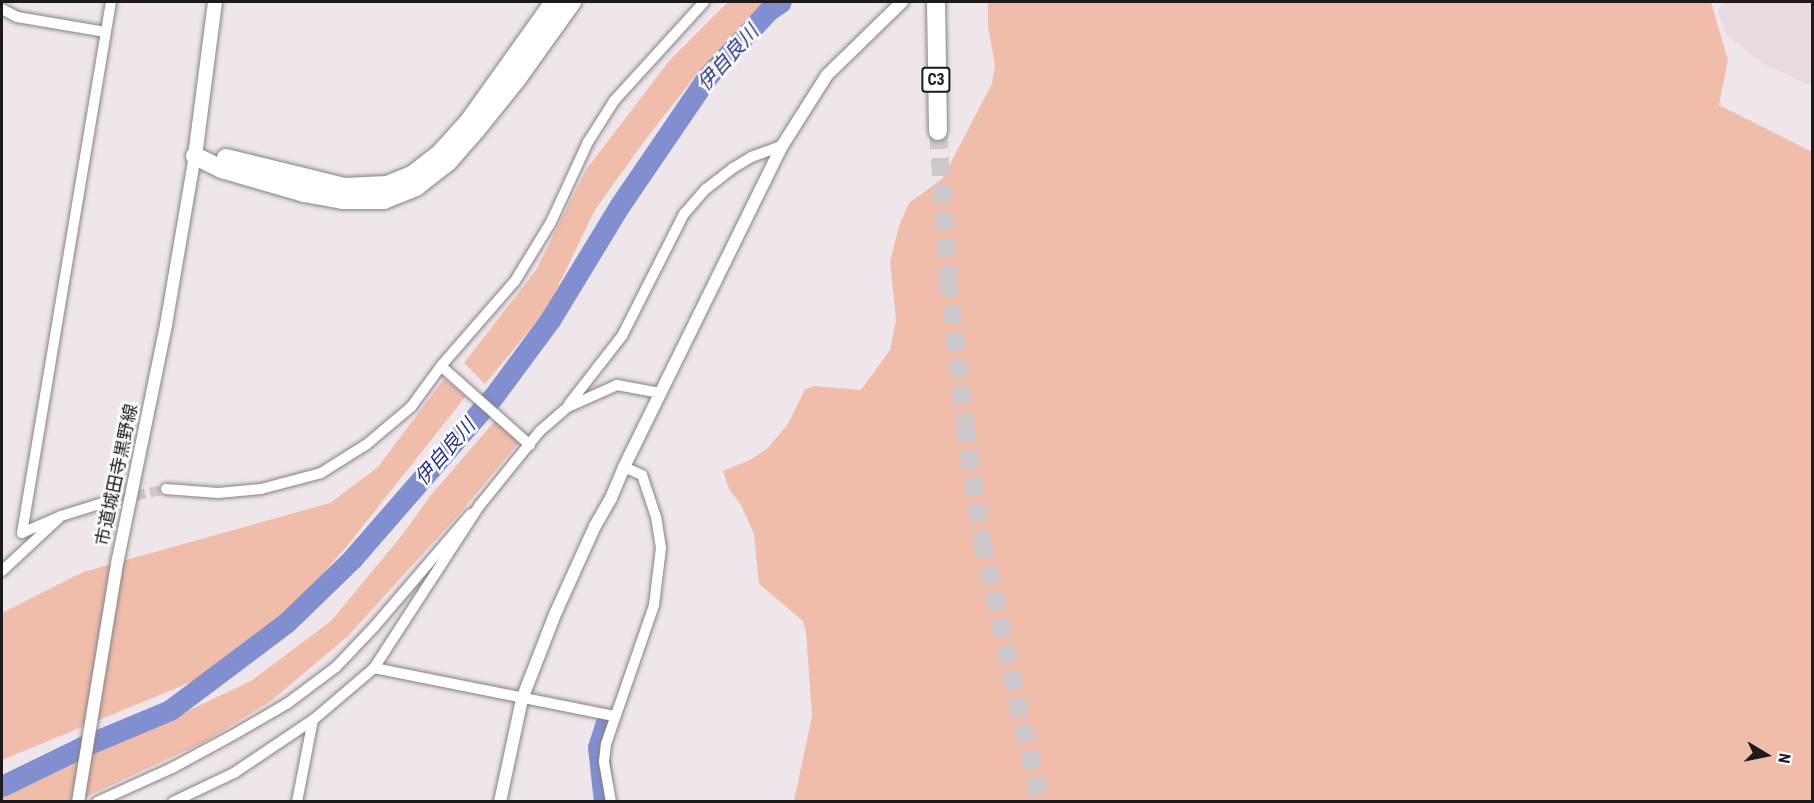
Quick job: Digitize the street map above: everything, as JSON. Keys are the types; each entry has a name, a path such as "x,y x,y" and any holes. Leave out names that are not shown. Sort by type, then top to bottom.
{"highway":[{"path":"195,156 223,157 345,187 387,185 412,175 441,152 469,121 554,2"},
{"path":"195,156 222,169 304,193 342,200 384,200 416,187 448,162 476,130 517,79 572,2"},
{"name":"C3","path":"936,2 938,131"}],"main road":[{"path":"195,156 215,2"}],"street":[{"path":"106,502 22,532 111,2"},
{"path":"166,489 218,493 261,489 321,473 367,444 411,407 445,369 515,282 551,222 588,142 614,101 704,2"},
{"path":"500,801 522,699 556,612 624,467 782,146 827,75 902,2"},
{"path":"2,9 17,17 106,32"},
{"path":"97,801 172,768 233,735 288,703 336,667 374,627 480,505 540,431 568,406 622,336 684,214 706,189 733,168 751,157 782,146"},
{"name":"市道城田寺黒野線","path":"78,801 118,559 166,325 195,156"},
{"path":"445,369 530,445"},
{"path":"568,406 617,385 660,393"},
{"path":"610,801 604,762 614,716 628,683 654,605 661,557 656,518 642,475 624,467"},
{"path":"173,801 234,773 313,720 374,668 480,505"},
{"path":"2,571 62,516"},
{"path":"374,668 614,716"},
{"path":"297,801 313,720"}],"shaded area":[{"path":"728,2 771,2 700,70 645,140 595,210 547,309 485,384 464,363 536,270 586,170 669,61"},
{"path":"988,2 1711,2 1728,60 1719,105 1812,152 1812,801 794,801 812,716 806,632 803,621 759,584 754,534 741,505 729,489 723,471 750,460 768,448 788,424 805,389 815,386 861,390 890,350 896,320 890,262 899,226 909,203 942,179 992,84 995,65 988,27"},
{"path":"1723,2 1812,2 1812,86 1762,63 1725,33 1718,11"},
{"path":"444,379 466,396 347,546 296,604 208,675 2,760 2,613 83,572 330,503 378,467"},
{"path":"495,421 520,441 460,513 348,636 271,701 204,742 77,801 2,802 2,791 143,732 251,681 331,621 403,534 431,495"}],"waterway":[{"name":"伊自良川","path":"2,786 84,746 170,710 286,623 352,559 493,397 550,320 620,205 708,76 769,10 781,2"},
{"path":"604,802 598,747 606,723"}],"tunnel":[{"path":"938,131 948,279 965,424 982,540 1040,802"},
{"path":"106,502 166,489"}]}
